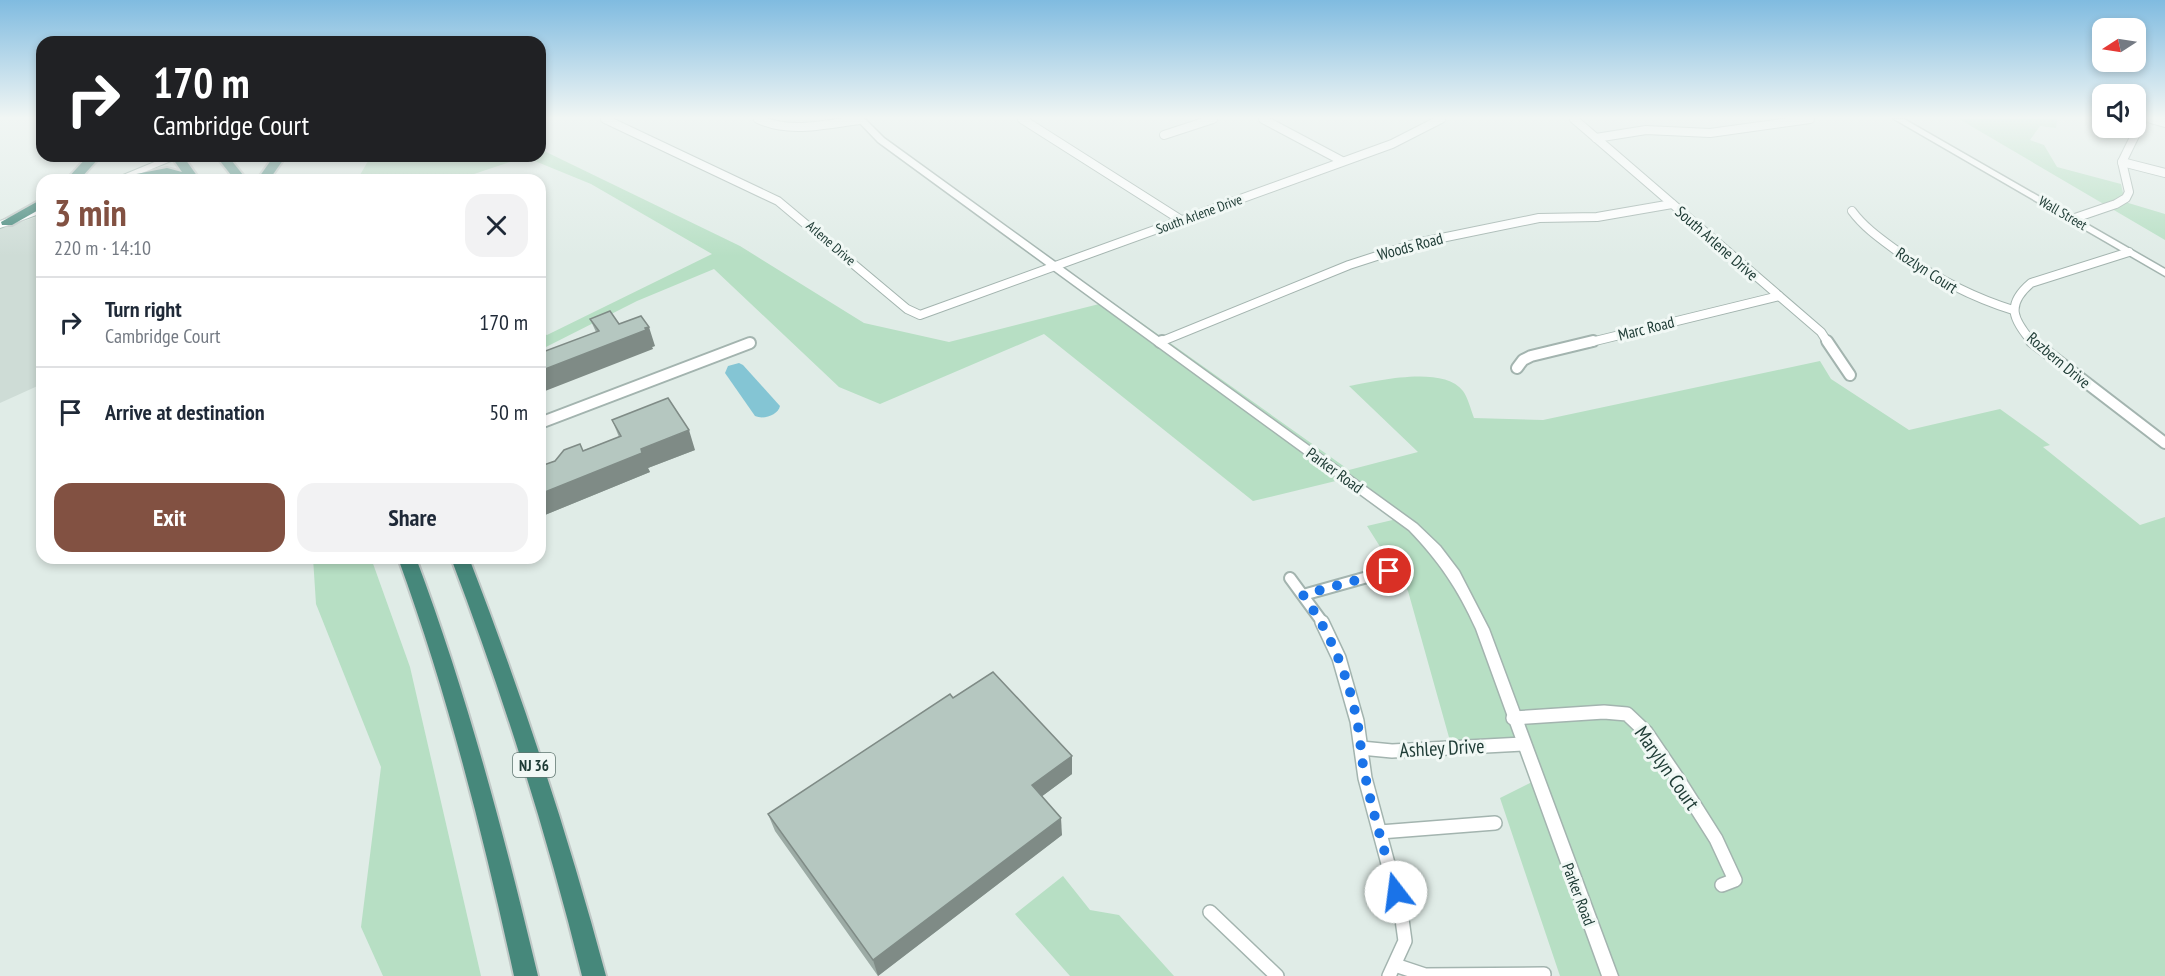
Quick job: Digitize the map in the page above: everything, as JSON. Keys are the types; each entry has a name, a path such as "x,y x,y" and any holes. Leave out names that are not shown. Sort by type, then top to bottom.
{"highway":[{"path":"157,174 167,172 174,174"},
{"path":"4,223 36,206"},
{"path":"409,564 424,601 472,750 526,976"},
{"name":"NJ 36","path":"462,564 496,650 547,804 594,976"}],"main road":[{"path":"131,174 155,165"},
{"path":"4,223 36,210"}],"street":[{"name":"Arlene Drive","path":"701,165 778,201 914,314 933,312 1055,266"},
{"name":"Parker Road","path":"915,165 1413,527 1438,550 1470,598 1610,976"},
{"path":"1094,165 1181,220"},
{"name":"South Arlene Drive","path":"1055,266 1335,165"},
{"name":"South Arlene Drive","path":"1627,165 1824,336 1850,375"},
{"name":"Wall Street","path":"1977,165 2165,273"},
{"path":"2072,219 2116,204 2126,198 2128,192 2123,165"},
{"path":"2132,165 2165,173"},
{"name":"Woods Road","path":"1160,342 1349,265 1417,243 1539,218 1597,218 1672,204"},
{"name":"Rozlyn Court","path":"1852,211 1865,227 1937,280 1978,300 2013,310"},
{"path":"2013,310 2016,297 2031,283 2130,252"},
{"name":"Marc Road","path":"1517,368 1523,360 1531,356 1779,296"},
{"name":"Rozbern Drive","path":"2013,310 2025,333 2042,350 2165,443"},
{"path":"546,421 750,343"},
{"path":"1303,595 1389,571"},
{"path":"1290,578 1321,620 1339,658 1357,721 1365,778 1401,912 1405,941 1392,971 1425,975 1544,974"},
{"name":"Marylyn Court","path":"1514,717 1604,712 1627,714 1646,732 1716,839 1735,880 1722,885"},
{"name":"Ashley Drive","path":"1361,748 1392,751 1523,744"},
{"path":"1380,832 1495,823"},
{"path":"1210,912 1277,976"}],"shaded area":[{"path":"36,217 36,387 0,403 0,229"}],"green space":[{"path":"366,165 502,165 474,174 360,174"},
{"path":"543,165 572,165 740,246 864,323 949,342 1111,301 1349,470 1418,452 1349,386 1409,377 1441,379 1454,383 1465,394 1474,418 1543,420 1820,361 1831,379 1909,430 2000,409 2050,445 2043,447 2140,525 2165,517 2165,976 1560,976 1500,798 1536,780 1524,745 1452,748 1408,591 1367,526 1401,518 1348,478 1253,501 1044,334 880,404 839,387 714,269 637,301 546,347 546,335 712,254 591,184"},
{"path":"2037,165 2056,165 2057,167 2121,184 2125,202 2165,214 2165,240"},
{"path":"313,564 373,564 410,667 481,976 383,976 361,927 381,767 316,604"},
{"path":"1063,876 1090,910 1119,915 1174,976 1070,976 1015,914"}],"water":[{"path":"739,363 780,406 774,414 766,417 755,416 725,373 728,366"}],"building":[{"path":"610,311 619,324 641,316 649,327 546,369 546,351 599,331 590,319"},
{"path":"668,398 689,430 641,449 642,453 546,492 546,464 555,461 564,450 580,444 583,451 621,436 612,420"},
{"path":"993,672 1072,756 1032,785 1061,818 873,960 768,814 950,694 953,698"}],"route":[{"path":"1389,571 1303,595 1321,620 1339,658 1357,721 1365,778 1396,892"}]}
